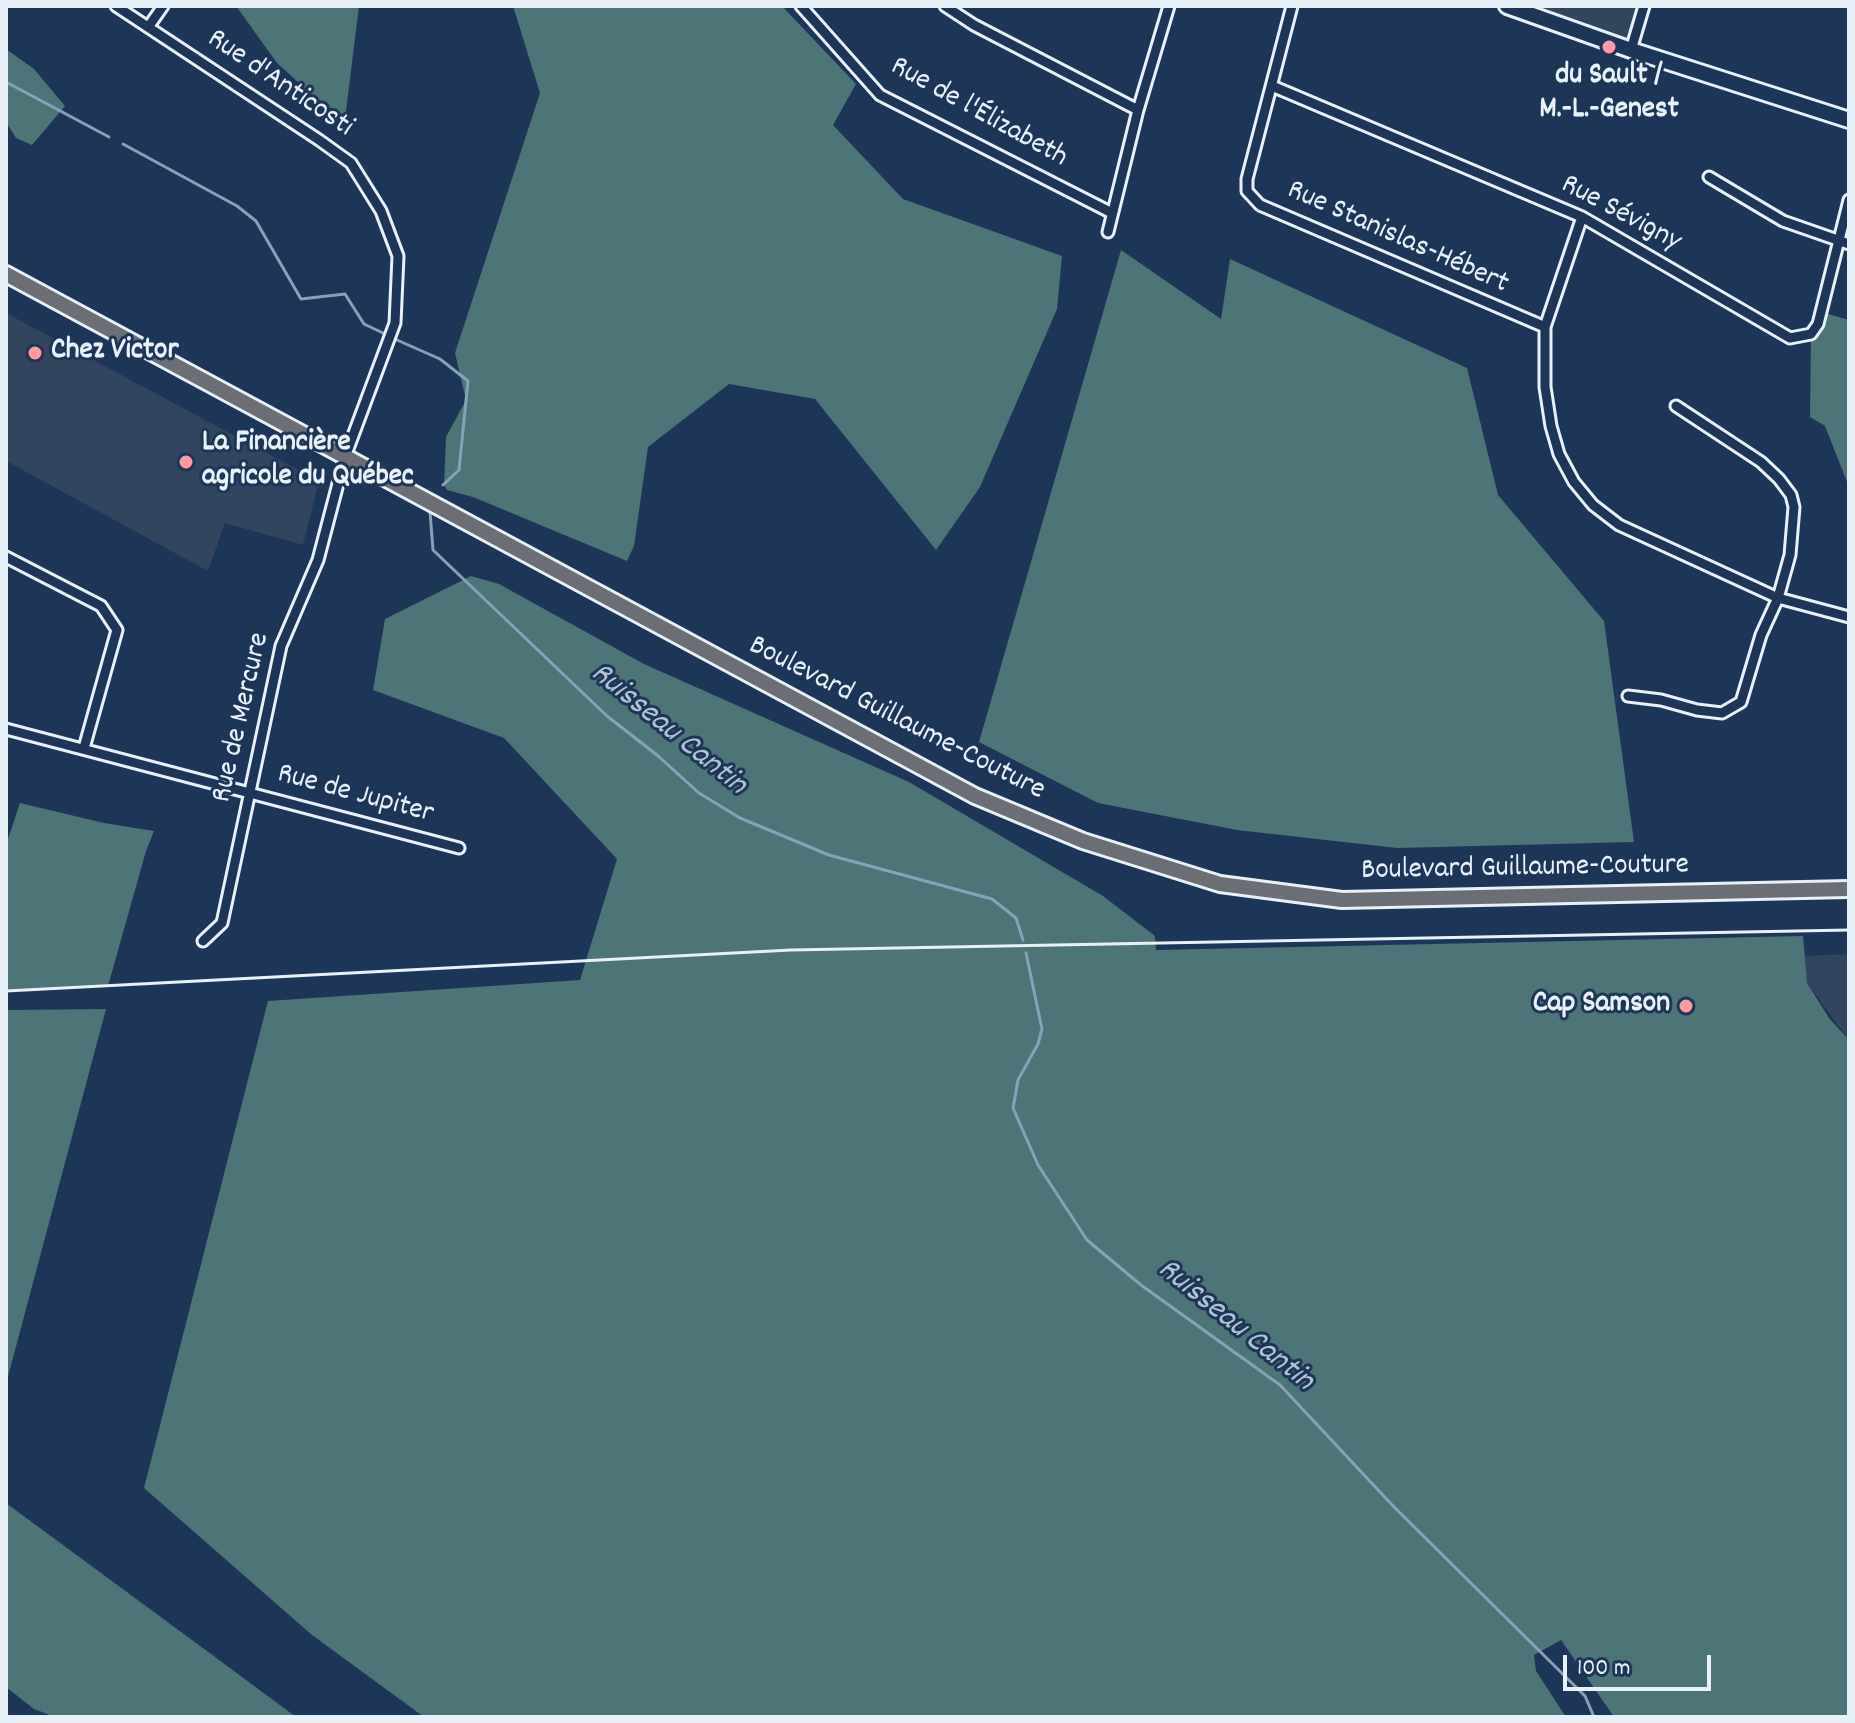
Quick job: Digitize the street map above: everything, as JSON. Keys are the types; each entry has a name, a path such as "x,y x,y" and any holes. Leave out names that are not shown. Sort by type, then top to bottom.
{"main road":[{"name":"Boulevard Guillaume-Couture","path":"6,274 975,796 1083,841 1220,884 1342,900 1849,889"}],"street":[{"name":"Rue d'Anticosti","path":"116,6 351,163 381,211 398,256 395,323 345,457"},
{"path":"149,26 163,6"},
{"name":"Rue de l'Élizabeth","path":"801,6 880,95 1112,213"},
{"path":"945,6 974,25 1138,110"},
{"path":"1108,232 1138,110 1169,6"},
{"name":"Rue Stanislas-Hébert","path":"1292,6 1247,179 1247,191 1260,205 1545,327"},
{"path":"1507,6 1631,50 1849,120"},
{"path":"1631,50 1644,6"},
{"name":"Rue Sévigny","path":"1272,86 1582,217 1790,338 1811,334 1818,324 1844,242 1849,200"},
{"path":"1709,177 1783,221 1844,242"},
{"path":"1582,217 1545,327 1545,387 1551,426 1559,454 1574,482 1593,505 1619,525 1778,598 1849,617"},
{"path":"1628,696 1722,713 1741,702 1761,635 1778,598 1792,541 1794,507 1791,495 1779,479 1761,462 1676,406"},
{"name":"Rue de Mercure","path":"203,941 222,923 281,646 318,560 345,457"},
{"path":"6,557 101,606 117,630 84,748"},
{"name":"Rue de Jupiter","path":"6,729 459,848"}],"shaded area":[{"path":"1507,6 1644,6 1631,50"},
{"path":"6,313 319,481 303,545 225,523 208,571 6,461"},
{"path":"1849,954 1849,1040 1807,983 1803,956"}],"green space":[{"path":"236,6 359,6 345,119 277,63"},
{"path":"513,6 782,6 856,84 833,125 903,199 1062,256 1057,309 980,487 936,550 815,399 729,384 648,447 634,546 627,561 473,497 447,490 444,485 446,437 466,400 455,353 540,93"},
{"path":"6,49 34,69 65,106 32,145 16,138 6,122"},
{"path":"1121,250 1221,319 1230,259 1467,368 1498,495 1604,621 1634,842 1397,848 1237,830 1098,803 979,742"},
{"path":"1821,312 1849,320 1849,487 1825,426 1810,417 1811,334"},
{"path":"471,576 499,584 644,664 909,782 1103,896 1155,936 1156,950 1803,936 1807,983 1829,1018 1849,1040 1849,1717 1614,1717 1561,1640 1534,1655 1536,1671 1566,1717 424,1717 312,1635 144,1488 268,1001 580,980 617,859 504,738 373,690 385,619"},
{"path":"20,803 154,831 108,986 6,991 6,845"},
{"path":"106,1009 6,1384 6,1010"},
{"path":"6,1503 296,1717 55,1717 34,1709 6,1687"}],"waterway":[{"name":"Ruisseau Cantin","path":"6,82 109,137"},
{"name":"Ruisseau Cantin","path":"123,144 237,206 256,221 301,299 345,294 364,324 383,333"},
{"name":"Ruisseau Cantin","path":"397,340 440,359 468,381 459,470 443,485"},
{"name":"Ruisseau Cantin","path":"430,512 433,550 607,716 699,793 740,818 829,855 992,899 1016,918 1023,940"},
{"name":"Ruisseau Cantin","path":"1026,953 1042,1029 1038,1044 1018,1080 1013,1108 1038,1165 1087,1240 1141,1285 1280,1385 1394,1507 1585,1696 1594,1717"}],"railway":[{"path":"6,991 791,950 1849,930"}],"place":[{"name":"du Sault / M.-L.-Genest","path":"1609,47"},
{"name":"Chez Victor","path":"35,353"},
{"name":"La Financière agricole du Québec","path":"186,462"},
{"name":"Cap Samson","path":"1686,1006"}]}
